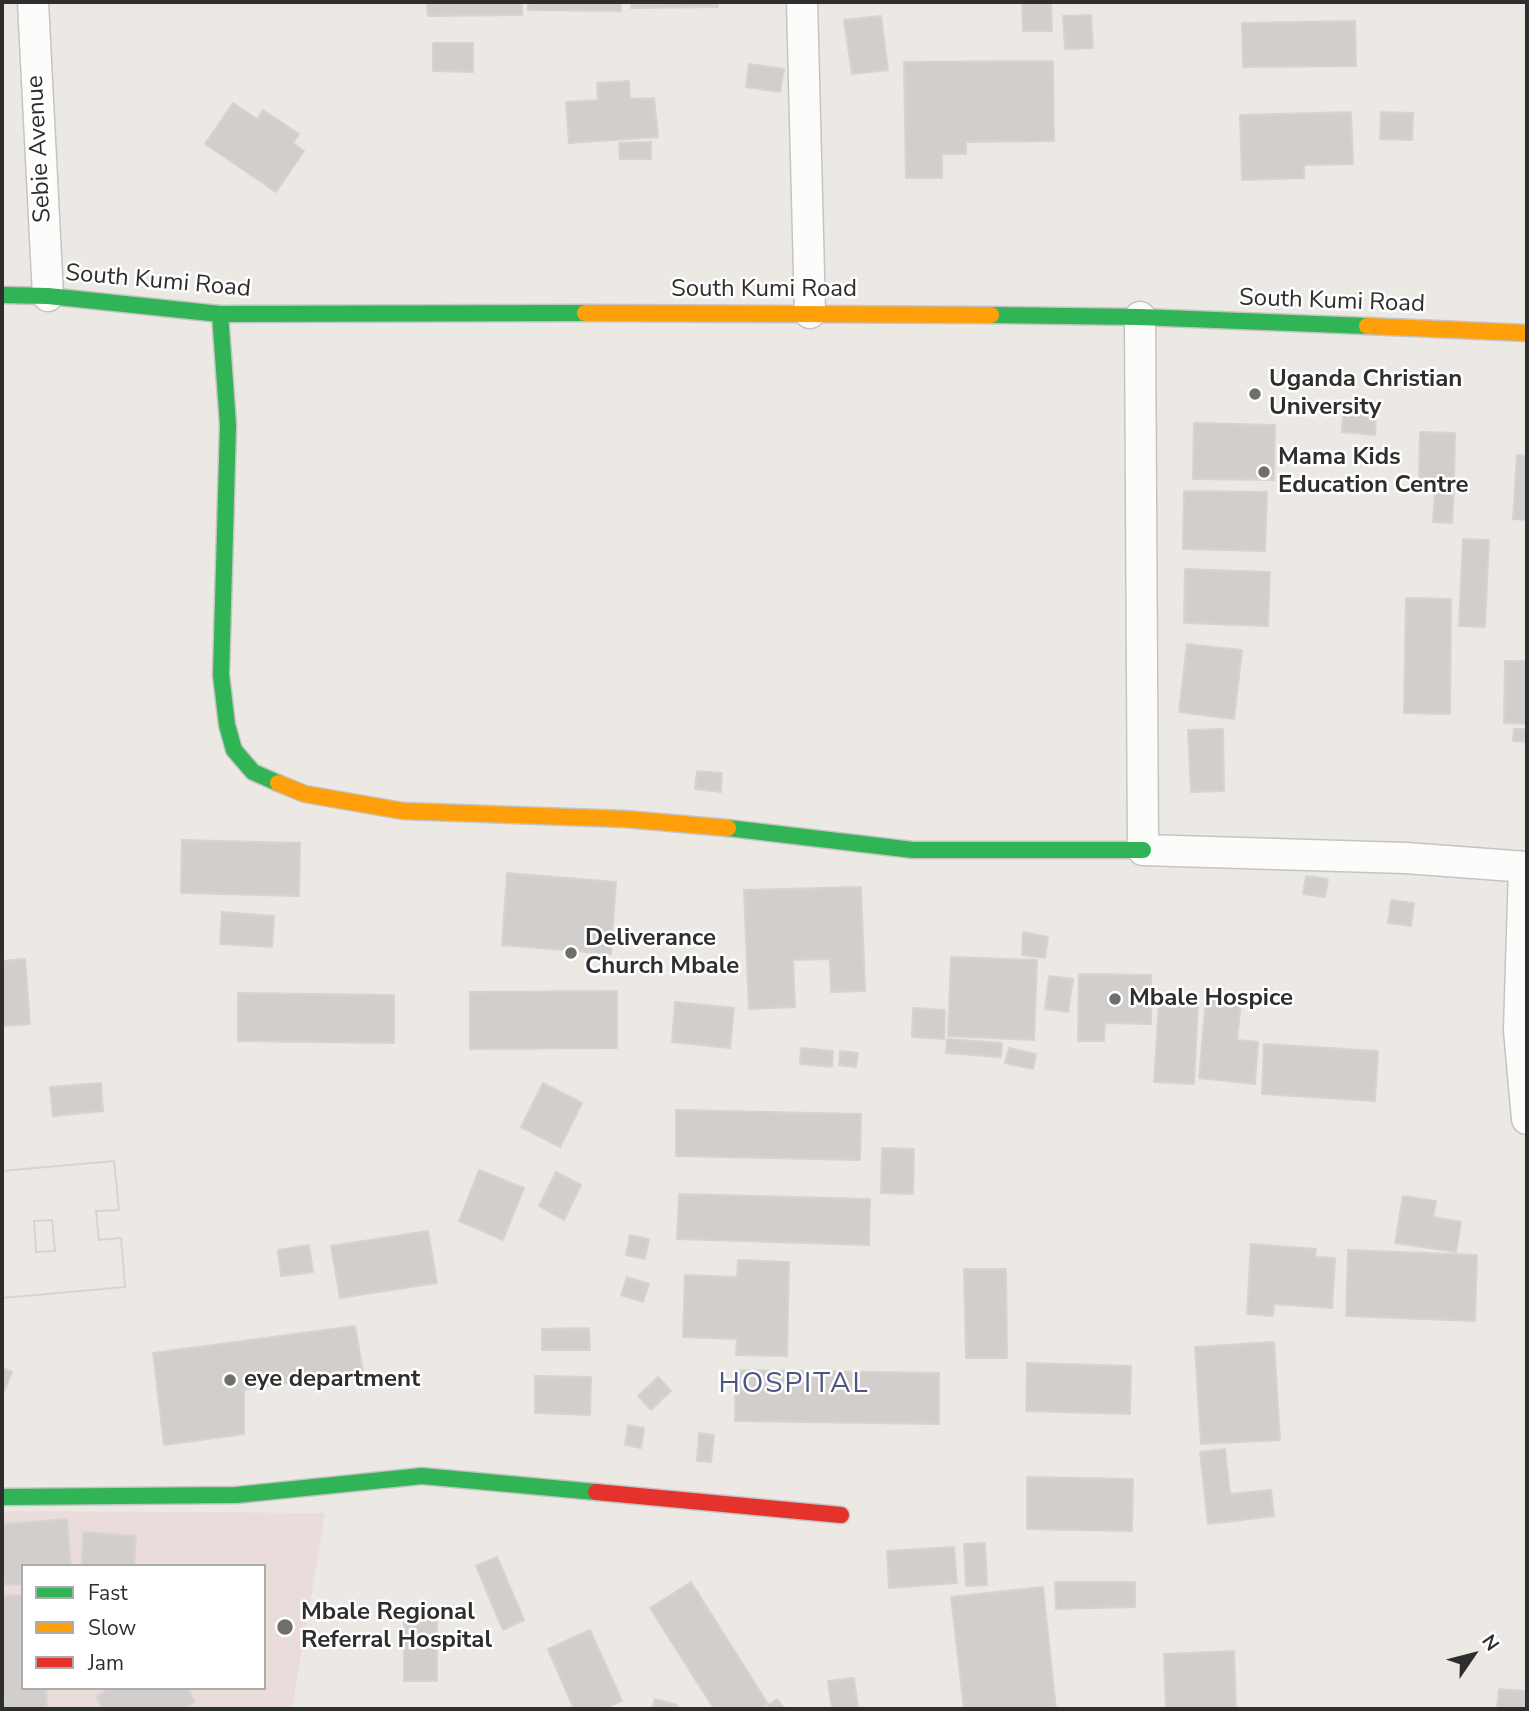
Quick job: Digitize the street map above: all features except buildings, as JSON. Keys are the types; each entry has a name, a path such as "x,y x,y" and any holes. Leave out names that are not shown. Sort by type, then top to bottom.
{"street":[{"name":"Sebie Avenue","path":"33,2 48,296"},
{"path":"802,2 810,313"},
{"name":"South Kumi Road","path":"2,295 48,296 220,314 810,313 1140,317 1527,333"},
{"path":"220,314 228,425 221,675 227,725 234,750 253,772 305,794 403,811 465,811 653,821 913,850 1143,850 1406,858 1526,867 1519,1030 1527,1119"},
{"path":"1140,317 1143,850"},
{"path":"2,1497 236,1495 422,1476 841,1515"}],"shaded area":[{"name":"Mbale Regional Referral Hospital","path":"2,1511 325,1513 292,1709 2,1709"}],"traffic: fast":[{"path":"2,295 48,296 220,314 585,313"},
{"path":"220,314 228,425 221,675 227,725 234,750 253,772 278,783"},
{"path":"991,315 1140,317 1367,326"},
{"path":"728,828 913,850 1143,850"},
{"path":"2,1497 236,1495 422,1476 596,1492"}],"traffic: slow":[{"path":"585,313 991,315"},
{"path":"1367,326 1527,333"},
{"path":"278,783 305,794 403,811 625,819 728,828"}],"traffic: jam":[{"path":"596,1492 841,1515"}],"place":[{"name":"Uganda Christian University","path":"1255,394"},
{"name":"Mama Kids Education Centre","path":"1264,472"},
{"name":"Deliverance Church Mbale","path":"571,953"},
{"name":"Mbale Hospice","path":"1115,999"},
{"name":"eye department","path":"230,1380"},
{"name":"Mbale Regional Referral Hospital","path":"285,1627"}],"district":[{"name":"HOSPITAL","path":"794,1385"}]}
